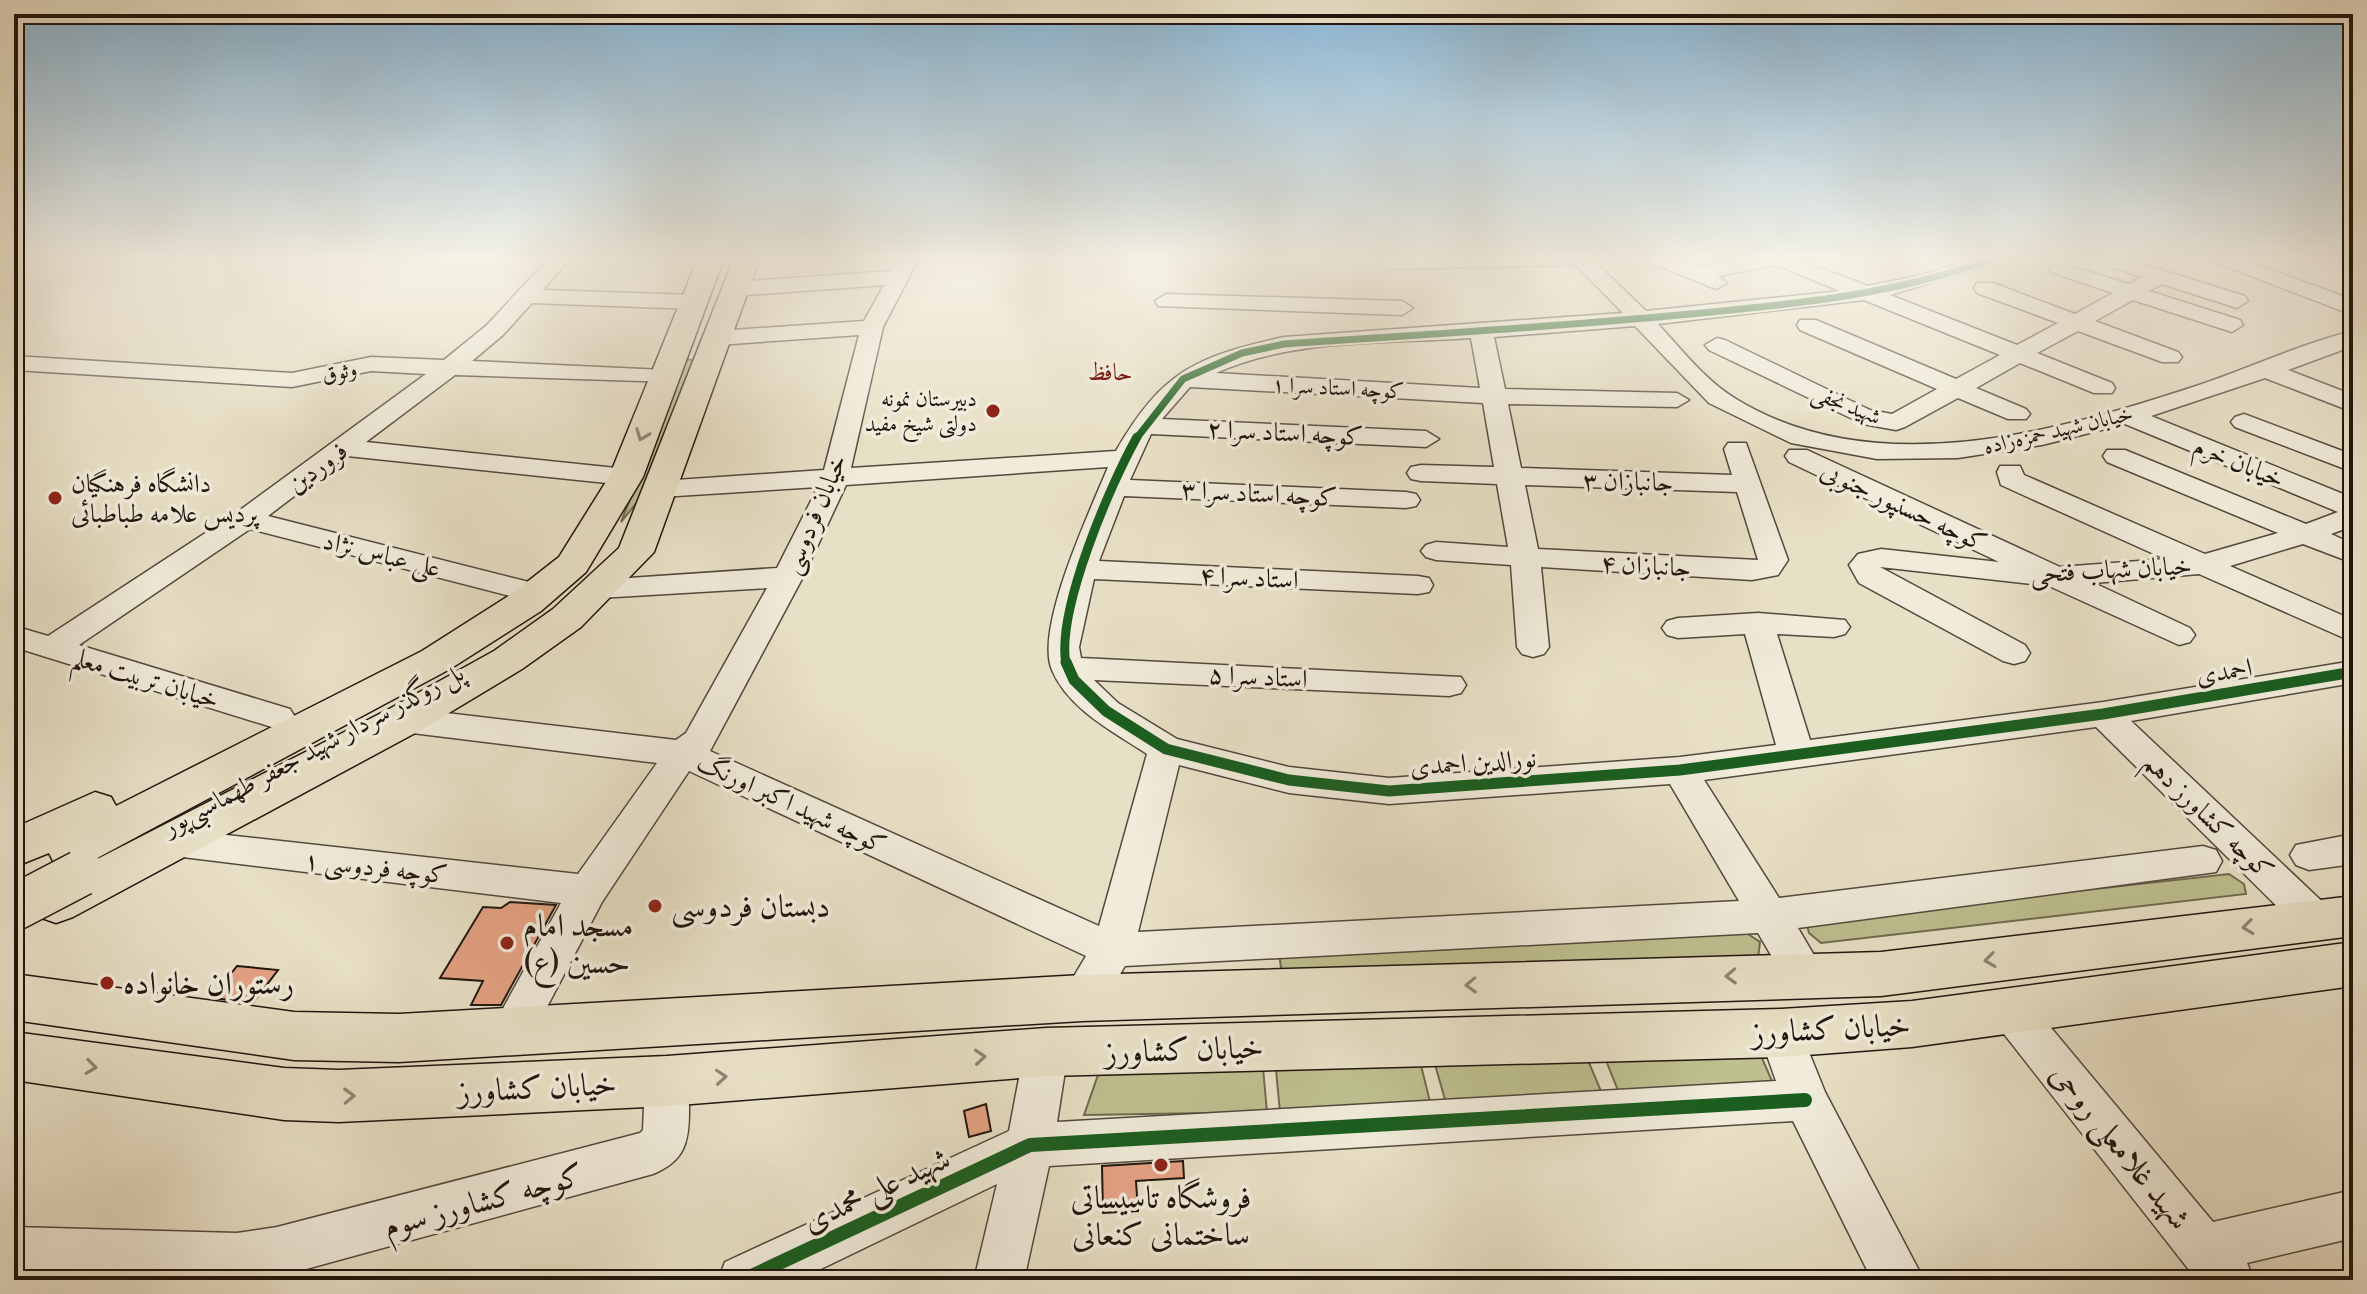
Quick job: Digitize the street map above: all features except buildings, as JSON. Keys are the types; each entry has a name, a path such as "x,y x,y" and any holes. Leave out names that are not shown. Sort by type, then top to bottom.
{"main road":[{"path":"50,854 163,843 404,720 508,660 567,618 589,574 616,493 687,318"},
{"path":"589,574 636,552 724,318"},
{"path":"668,366 714,345"},
{"path":"14,927 50,854 278,717 458,627 518,589 616,493"},
{"name":"پل روگذر سردار شهید جعفر طهماسبی‌پور","path":"14,879 50,854 484,658 546,617 589,574"},
{"name":"پل روگذر سردار شهید جعفر طهماسبی‌پور","path":"14,908 50,854"},
{"name":"خیابان کشاورز","path":"14,997 294,1036 399,1038 1082,998 1881,974 2334,918"},
{"name":"خیابان کشاورز","path":"14,1056 284,1094 339,1096 667,1081 1046,1052 1781,1033 1912,1024 2012,1012 2353,964"},
{"path":"1881,974 1912,1024"}],"street":[{"name":"فروردین","path":"50,649 246,519 344,448 453,365 506,318"},
{"name":"خیابان فردوسی","path":"512,1032 588,891 682,753 699,741 788,577 835,479 877,318"},
{"path":"1274,346 1276,318"},
{"path":"1067,668 1063,647 1081,569 1118,472 1143,426 1183,379 1242,353 1274,346 1646,318"},
{"path":"1929,318 2103,388"},
{"path":"2065,318 2170,357"},
{"name":"شهید نجفی","path":"1717,345 1863,416 1896,422 2082,318"},
{"path":"2212,318 2232,325"},
{"name":"خیابان شهید حمزه‌زاده","path":"1641,319 1684,367 1734,408 1775,427 1840,445 1915,452 2004,445 2126,415 2353,338"},
{"path":"1808,325 2017,414"},
{"path":"714,345 872,327"},
{"path":"1481,330 1525,558 1533,647"},
{"name":"وثوق","path":"14,363 292,380 371,364 668,366"},
{"path":"2265,369 2353,404"},
{"name":"کوچه استاد سرا ۱","path":"1183,379 1492,396 1677,400"},
{"name":"خیابان خرم","path":"2126,415 2353,508"},
{"path":"2244,422 2353,464"},
{"name":"کوچه استاد سرا ۲","path":"1143,426 1426,439"},
{"path":"344,448 616,493"},
{"path":"1737,449 1749,484"},
{"name":"کوچه حسنپور جنوبی","path":"1798,456 2179,635"},
{"path":"2116,456 2353,554"},
{"name":"کوچه استاد سرا ۳","path":"658,499 835,479 1118,472 1406,500"},
{"path":"2010,472 2011,479 2353,632"},
{"name":"جانبازان ۳","path":"1421,473 1749,484"},
{"name":"جانبازان ۴","path":"1436,551 1752,571 1767,569 1773,560 1749,484"},
{"name":"خیابان شهاب فتحی","path":"2014,653 1870,576 1864,565 1868,560 1881,558 2054,577 2201,565 2306,534 2353,516"},
{"name":"علی عباس نژاد","path":"246,519 518,589"},
{"name":"استاد سرا ۴","path":"1081,569 1418,585"},
{"path":"589,574 788,577"},
{"path":"1758,623 1796,752"},
{"path":"1678,628 1758,623 1834,627"},
{"name":"خیابان تربیت معلم","path":"14,636 278,717"},
{"name":"استاد سرا ۵","path":"1067,668 1449,685"},
{"name":"نورالدین احمدی","path":"1067,668 1074,680 1106,711 1166,749 1289,780 1389,791 1680,770 1796,752 2103,714"},
{"name":"احمدی","path":"2103,714 2353,672"},
{"name":"کوچه کشاورز دهم","path":"2103,714 2334,918"},
{"name":"کوچه شهید اکبر اورنگ","path":"404,720 682,753 1113,950"},
{"path":"1082,998 1113,950 1166,749"},
{"path":"1680,770 1804,974"},
{"name":"کوچه فردوسی ۱","path":"163,843 588,891"},
{"path":"2309,855 2353,849"},
{"path":"1113,950 1768,916 2203,861"},
{"name":"شهید غلامعلی روحی","path":"2012,1012 2217,1264"},
{"path":"1781,1033 1805,1100 1899,1280"},
{"path":"999,1280 1030,1145 1046,1052"},
{"name":"کوچه کشاورز سوم","path":"14,1252 237,1258 277,1252 385,1225 653,1152 666,1140 667,1081"},
{"path":"1030,1145 1805,1100"},
{"name":"شهید علی محمدی","path":"743,1280 1030,1145"},
{"path":"2217,1264 2353,1214"}],"green space":[{"path":"686,359 697,361 639,500 621,522"},
{"path":"2229,874 2244,884 2246,894 1821,943 1809,933 1807,925 1809,921"},
{"path":"1745,932 1760,942 1758,958 1290,973 1281,968 1279,953"},
{"path":"1747,1050 1762,1058 1775,1088 1621,1098 1603,1053"},
{"path":"1585,1053 1603,1096 1446,1103 1434,1061"},
{"path":"1420,1061 1430,1102 1280,1112 1276,1070"},
{"path":"1263,1068 1267,1112 1084,1115 1098,1075"}],"cycle path":[{"path":"1640,318 1284,344 1242,353 1183,379 1143,426 1125,458 1081,569 1063,647 1067,668 1074,680 1106,711 1166,749 1289,780 1389,791 1680,770 2103,714 2353,672"},
{"path":"743,1280 1030,1145 1805,1100"}],"place":[{"name":"دبیرستان نمونه دولتی شیخ مفید","path":"993,411"},
{"name":"دانشگاه فرهنگیان پردیس علامه طباطبائی","path":"55,498"},
{"name":"دبستان فردوسی","path":"655,906"},
{"name":"مسجد امام حسین (ع)","path":"507,943"},
{"name":"رستوران خانواده","path":"107,983"},
{"name":"فروشگاه تاسیساتی ساختمانی کنعانی","path":"1161,1165"}],"district":[{"name":"حافظ","path":"1110,372"}]}
